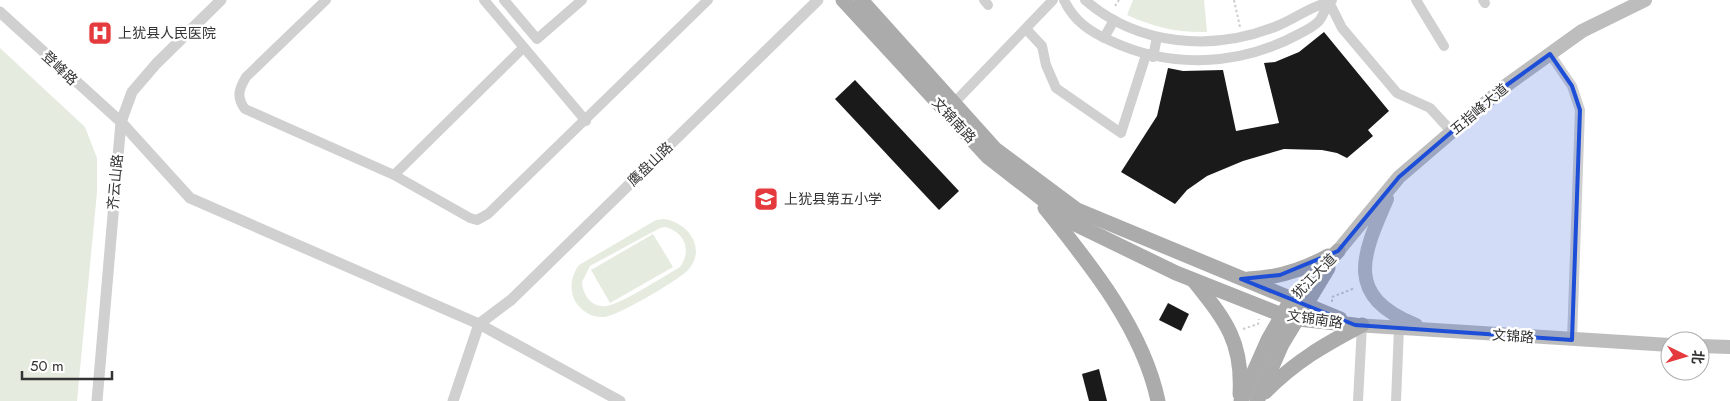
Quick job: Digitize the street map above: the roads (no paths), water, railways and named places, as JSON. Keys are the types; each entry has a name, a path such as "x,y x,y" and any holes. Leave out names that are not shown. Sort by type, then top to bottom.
{"main road":[{"name":"文锦南路","path":"843,0 987,156 1073,223 1193,280 1282,315 1298,320 1359,325"},
{"name":"文锦南路","path":"861,0 995,149 1077,210 1291,300 1359,325"},
{"name":"五指峰大道","path":"1338,250 1393,184 1504,87 1582,31 1645,0"},
{"path":"1393,184 1369,241 1364,263 1367,284 1378,304 1395,316 1428,330"},
{"path":"1028,188 1097,272 1134,337 1158,401"},
{"path":"1241,279 1269,278 1293,272 1338,250"},
{"name":"犹江大道","path":"1240,401 1268,340 1291,300 1338,250"},
{"name":"犹江大道","path":"1258,400 1282,344 1307,305 1338,250"},
{"path":"1193,280 1220,314 1232,336 1240,360 1240,401"},
{"path":"1258,400 1288,369 1359,325"},
{"name":"文锦路","path":"1359,325 1572,340 1660,344"},
{"path":"1710,346 1730,347"}],"street":[{"name":"齐云山路","path":"97,401 121,122 132,92 156,64 221,0"},
{"path":"326,0 246,77 238,93 240,102 245,109 394,176 470,218 482,219 586,121 708,0"},
{"path":"484,0 586,121"},
{"path":"504,0 538,39 582,0"},
{"name":"鹰盘山路","path":"479,324 511,300 818,0"},
{"path":"954,103 1054,0"},
{"path":"1064,0 1070,14 1104,38 1150,56 1193,61 1219,59 1262,49 1290,38 1319,22 1331,1"},
{"path":"1085,0 1104,16 1143,34 1203,41 1242,37 1284,23 1310,8 1331,1"},
{"path":"1416,0 1444,46"},
{"path":"1331,1 1342,28 1397,93 1430,108 1452,132"},
{"name":"登峰路","path":"0,12 121,122 190,198 479,324 620,401"},
{"path":"1104,38 1114,20"},
{"path":"1284,23 1290,38"},
{"path":"1026,29 1042,46 1056,88 1121,133 1157,37"},
{"path":"394,176 523,48"},
{"path":"1550,54 1572,86 1580,110 1572,340"},
{"path":"453,401 479,324"},
{"path":"1358,401 1359,325"},
{"path":"1396,401 1399,328"}],"place":[{"name":"上犹县人民医院","path":"100,33"},
{"name":"上犹县第五小学","path":"766,199"}]}
